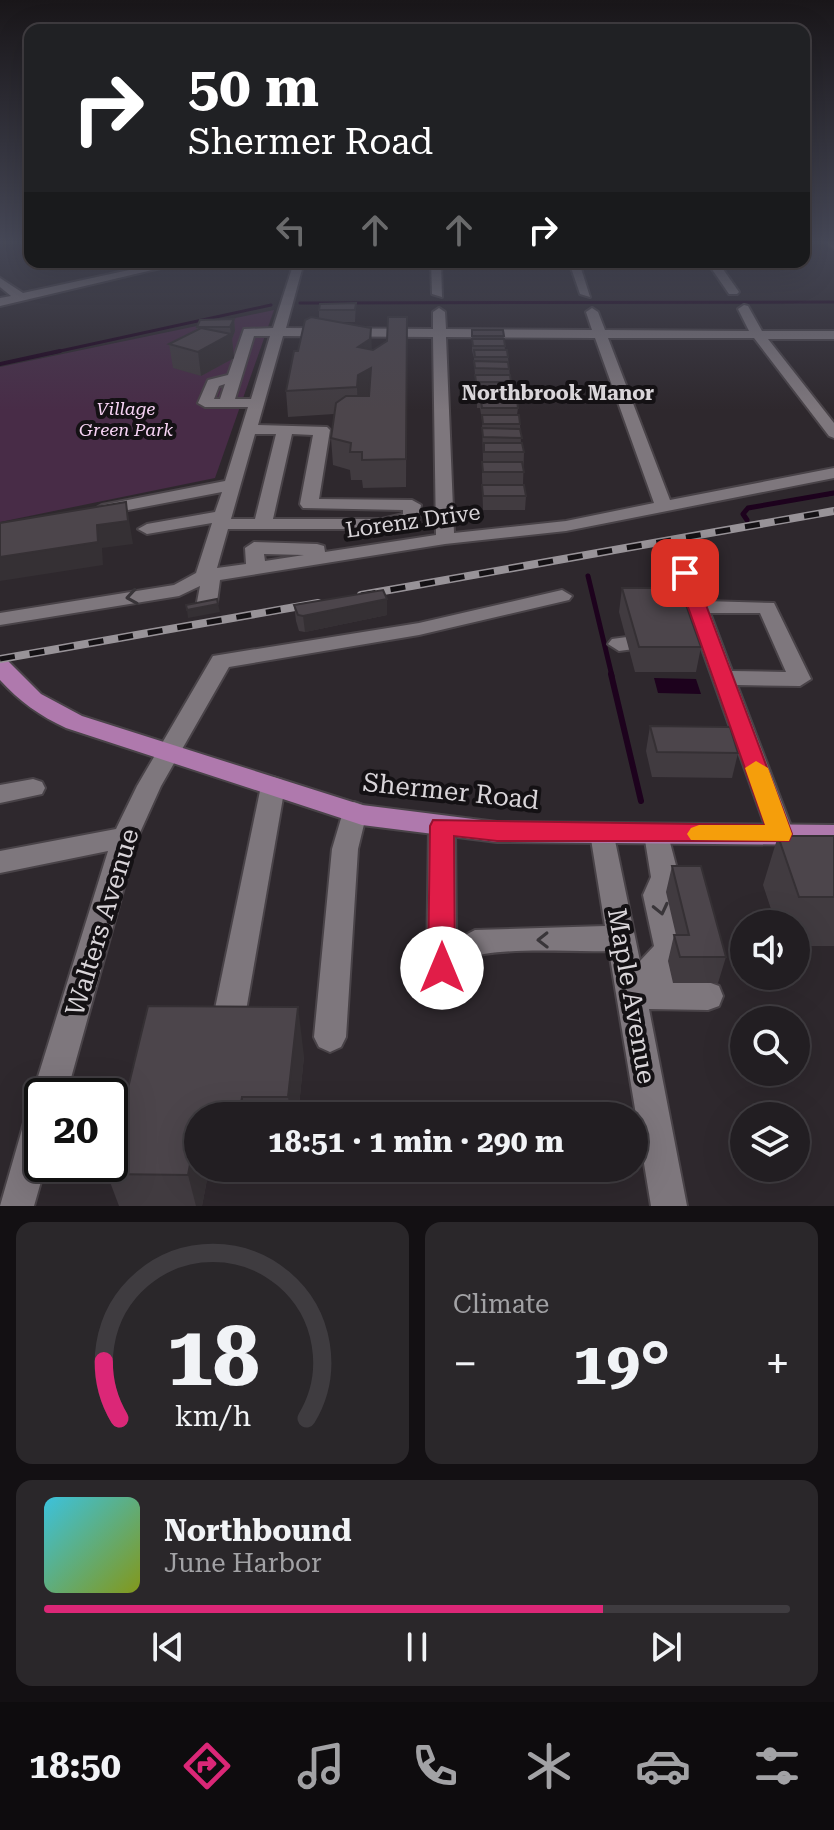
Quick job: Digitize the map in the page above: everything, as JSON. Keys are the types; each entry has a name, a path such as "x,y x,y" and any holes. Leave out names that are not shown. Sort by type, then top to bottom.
{"main road":[{"name":"Shermer Road","path":"0,666 17,687 42,708 169,754 354,812 497,832 834,835"}],"street":[{"path":"0,619 179,590 205,576 288,297"},
{"path":"744,309 758,335 834,433"},
{"path":"439,312 445,539"},
{"path":"592,312 664,506"},
{"path":"256,403 205,403 213,383 234,378 249,332 834,335"},
{"path":"249,429 322,430 304,524"},
{"path":"263,524 285,430"},
{"name":"Lorenz Drive","path":"205,576 256,569 254,548 364,552 445,539 566,526 834,473"},
{"path":"78,514 232,485"},
{"path":"147,529 222,520 263,524 382,524 412,518 412,505 309,504"},
{"path":"412,511 444,512"},
{"path":"685,573 781,834"},
{"path":"205,576 211,581 207,602"},
{"name":"Walters Avenue","path":"54,1078 125,837 221,661 419,629 562,596"},
{"path":"698,607 767,607 800,679 723,678"},
{"path":"227,1028 273,786"},
{"path":"0,794 33,788"},
{"path":"330,1037 345,849 354,812"},
{"path":"442,826 442,968 475,942 621,938"},
{"name":"Maple Avenue","path":"603,833 669,1206"},
{"path":"657,834 665,877 657,895 670,951 654,963 662,996"},
{"path":"0,862 125,837"},
{"path":"631,995 708,996"},
{"path":"16,1206 24,1179"}],"green space":[{"name":"Village Green Park","path":"274,310 215,478 0,522 0,367"}],"shaded area":[{"path":"654,678 696,679 701,694 658,693"}],"building":[{"path":"356,303 355,310 319,310 320,304"},
{"path":"311,317 371,328 370,339 358,347 373,350 387,341 388,317 407,317 406,459 362,460 362,452 350,452 351,443 331,438 336,403 346,396 369,396 371,368 358,375 357,387 286,391 294,351 298,351 305,320"},
{"path":"234,319 230,327 197,327 200,320"},
{"path":"201,328 231,334 198,352 169,344"},
{"path":"472,330 503,330 504,336 472,336"},
{"path":"472,339 504,339 505,346 473,346"},
{"path":"474,350 507,350 508,357 475,357"},
{"path":"474,361 508,362 509,369 475,368"},
{"path":"475,375 510,375 511,382 476,382"},
{"path":"477,387 512,387 513,395 478,395"},
{"path":"481,400 517,400 518,408 482,408"},
{"path":"482,415 519,415 520,424 483,424"},
{"path":"482,428 520,429 522,438 483,437"},
{"path":"484,443 522,443 524,452 484,452"},
{"path":"482,462 522,462 524,472 483,472"},
{"path":"482,485 524,485 526,496 483,496"},
{"path":"126,502 128,521 97,525 98,542 0,557 0,523"},
{"path":"622,588 680,588 701,647 639,647"},
{"path":"383,590 387,599 303,616 298,615 294,605"},
{"path":"217,599 218,604 187,610 186,605"},
{"path":"650,726 730,727 738,753 657,752"},
{"path":"778,836 834,836 834,897 799,897"},
{"path":"672,866 701,866 726,957 680,957 674,935 689,935"},
{"path":"148,1006 298,1007 288,1097 242,1097 241,1102 184,1102 184,1175 128,1174 128,1088"}],"waterway":[{"path":"300,303 834,302"},
{"path":"51,353 271,305"},
{"path":"0,364 60,351"},
{"path":"747,520 743,514 748,508 834,493 824,495"},
{"path":"588,576 612,676"},
{"path":"611,674 641,801"}],"railway":[{"path":"361,595 834,511"},
{"path":"0,659 318,603"}],"slow traffic":[{"path":"699,834 781,834 756,768"}],"district":[{"name":"Northbrook Manor","path":"558,393"}],"route":[{"path":"442,968 442,826 497,832 781,834 685,573"}]}
